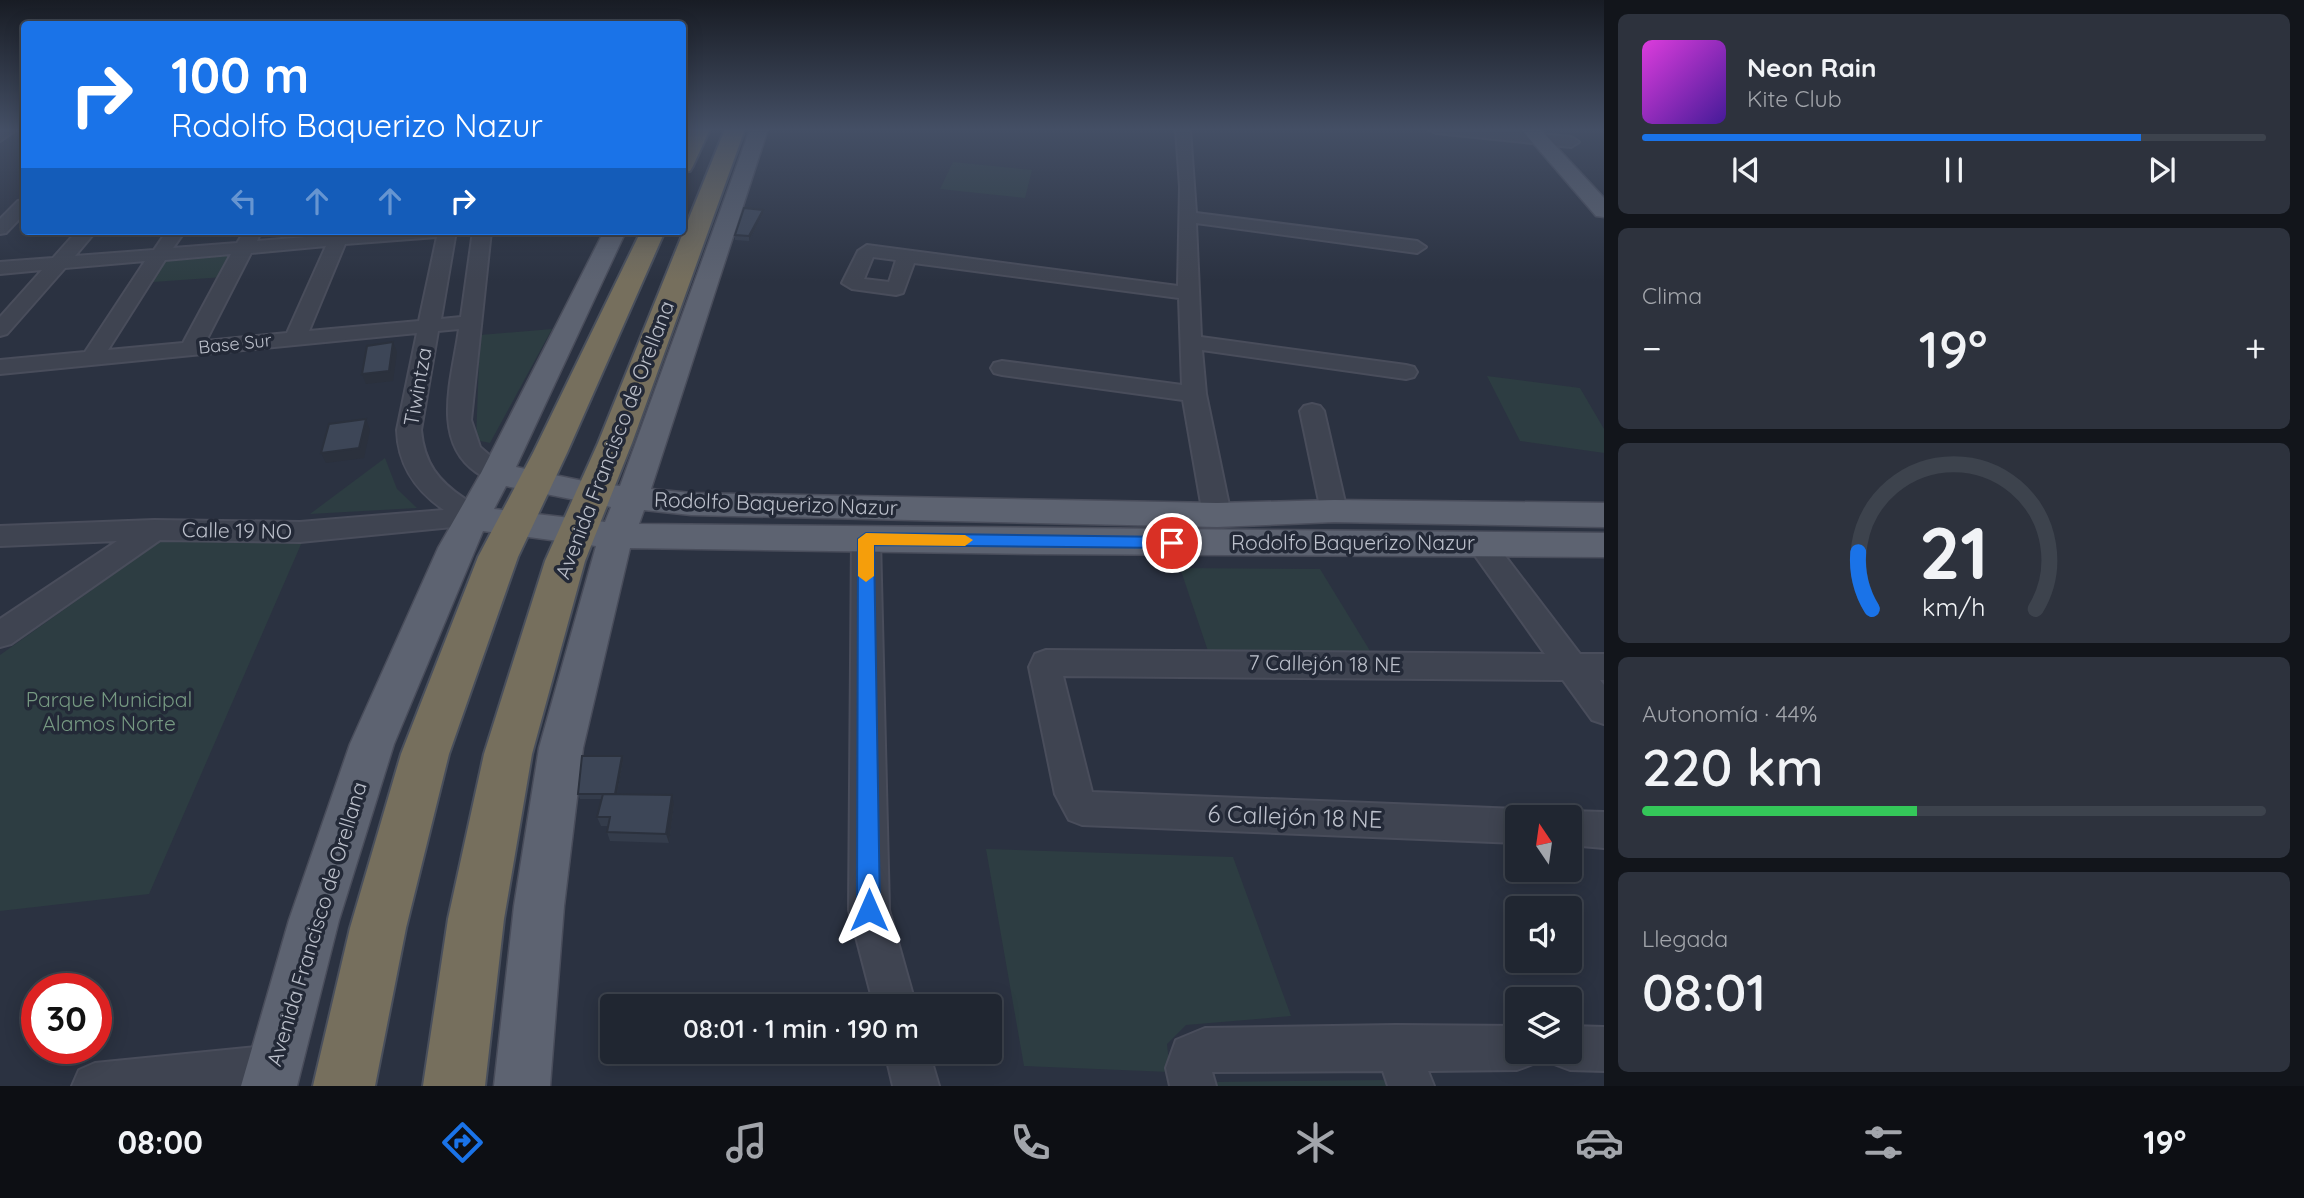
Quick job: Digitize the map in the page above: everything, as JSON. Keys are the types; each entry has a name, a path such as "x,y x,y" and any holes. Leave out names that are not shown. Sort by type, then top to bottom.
{"highway":[{"name":"Avenida Francisco de Orellana","path":"454,1086 476,919 508,754 565,561 605,515 718,180"},
{"name":"Avenida Francisco de Orellana","path":"344,1086 378,928 425,754 498,557 494,521 535,483 651,235"}],"main road":[{"name":"Avenida Francisco de Orellana","path":"522,1086 539,906 561,748 606,569 605,515 664,410 742,180"},
{"path":"1576,180 1604,211"},
{"name":"Avenida Francisco de Orellana","path":"272,1076 314,920 372,744 452,557 494,521 497,473 515,431 613,235"},
{"name":"Rodolfo Baquerizo Nazur","path":"497,473 535,483 605,515 866,539 1604,545"},
{"name":"Rodolfo Baquerizo Nazur","path":"494,521 605,515 691,504 1217,515 1334,511 1604,515"}],"street":[{"path":"1185,180 1194,394 1217,515"},
{"path":"0,229 21,208"},
{"path":"1187,217 1418,247"},
{"path":"0,330 84,235"},
{"path":"93,358 128,299 173,235"},
{"path":"0,268 159,254 249,239 341,235 295,338"},
{"name":"Tiwintza","path":"446,235 409,430 409,446 414,462 428,485 494,521"},
{"name":"Tiwintza","path":"481,235 459,420 461,433 471,455 497,473"},
{"path":"191,348 249,239"},
{"path":"907,257 1188,293"},
{"name":"Base Sur","path":"0,384 468,332"},
{"name":"Base Sur","path":"0,367 295,338 427,335"},
{"path":"1192,342 1406,372"},
{"path":"1002,368 1194,394"},
{"path":"1312,411 1334,511"},
{"name":"Calle 19 NO","path":"0,536 154,530 300,532 494,521"},
{"path":"0,635 154,530"},
{"path":"866,539 869,910 892,994"},
{"path":"1480,543 1604,710"},
{"name":"7 Callejón 18 NE","path":"1076,801 1046,663 1604,667"},
{"name":"6 Callejón 18 NE","path":"1076,801 1082,808 1505,826"},
{"path":"1582,829 1604,830"},
{"path":"1582,1048 1604,1049"},
{"path":"1192,1071 1205,1050 1404,1066 1505,1050"},
{"path":"910,1064 916,1086"},
{"path":"95,1086 272,1076"}],"green space":[{"path":"944,180 1030,180 1025,198 940,189"},
{"path":"242,250 224,277 139,283 160,257"},
{"path":"552,329 490,443 476,440 480,335"},
{"path":"1487,376 1580,388 1604,429 1604,453 1520,441"},
{"path":"385,458 397,489 417,508 310,514"},
{"name":"Parque Municipal Alamos Norte","path":"162,540 302,542 149,894 0,911 0,655"},
{"path":"1180,568 1320,569 1375,659 1209,654"},
{"path":"986,849 1233,857 1291,1016 1186,1025 1167,1044 1170,1072 1024,1066"},
{"path":"1386,1080 1389,1086 1215,1086 1214,1082"}],"building":[{"path":"744,208 763,210 749,236 735,235"},
{"path":"393,342 389,371 362,374 367,346"},
{"path":"366,419 359,448 321,453 329,424"},
{"path":"582,756 622,756 615,794 578,794"},
{"path":"603,794 672,795 666,834 607,832 610,817 597,817"}],"slow traffic":[{"path":"866,576 866,539 965,540"}],"route":[{"path":"869,910 866,539 1172,543"}]}
